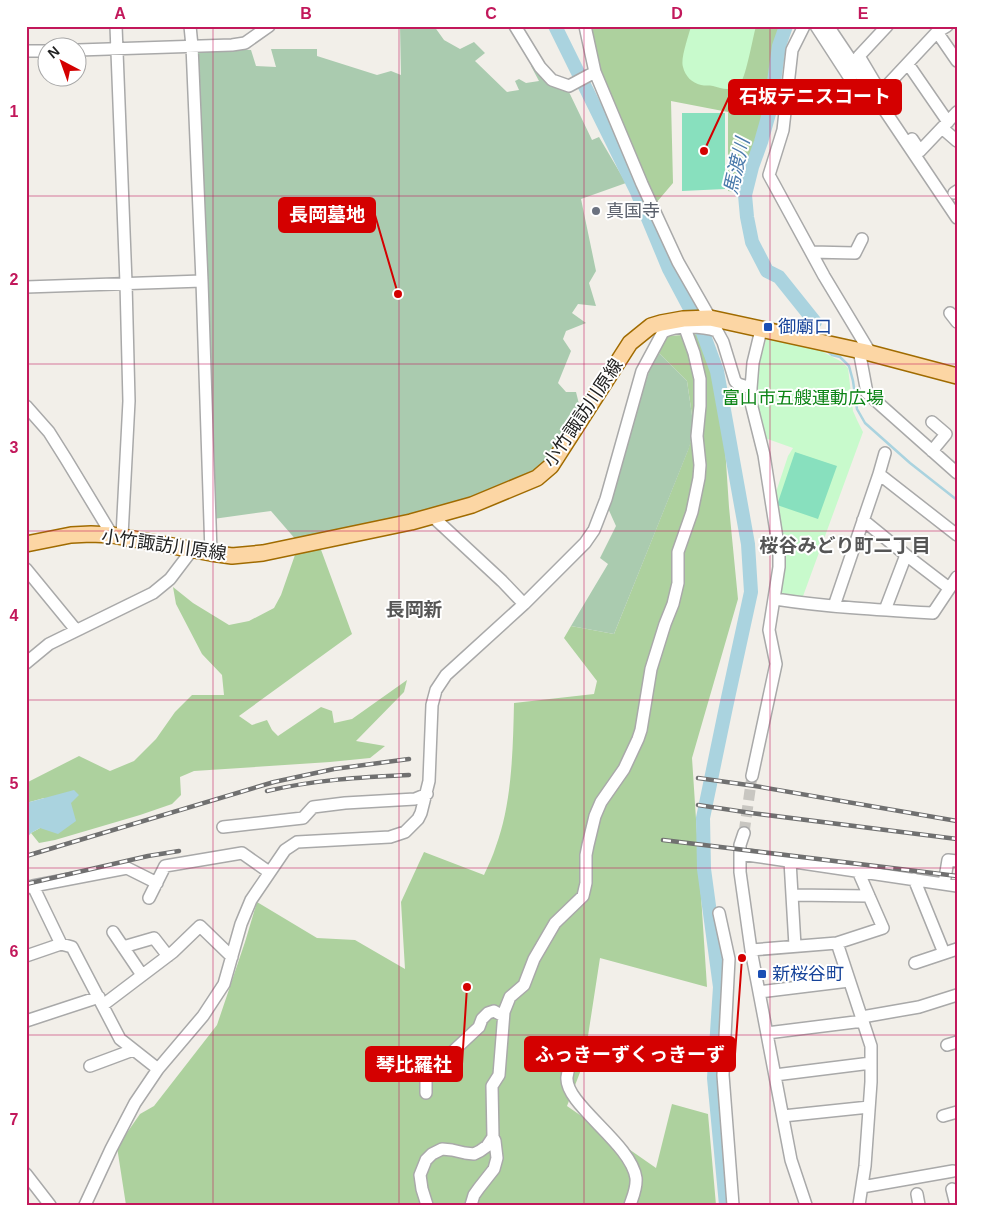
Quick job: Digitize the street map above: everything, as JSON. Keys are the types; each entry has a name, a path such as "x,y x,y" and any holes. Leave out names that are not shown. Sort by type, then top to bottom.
{"main road":[{"name":"小竹諏訪川原線","path":"26,544 72,535 117,535 232,556 263,553 410,522 472,505 537,478 551,466 630,343 651,326 684,323 707,318 865,352 957,376"}],"street":[{"path":"116,26 129,401 117,535"},
{"path":"190,26 202,281 211,553"},
{"path":"88,49 232,46 245,43 269,26"},
{"path":"515,26 540,67 552,80 569,86 591,75"},
{"path":"586,26 591,75 678,262 707,318"},
{"path":"804,26 792,50 783,130 769,175 865,352 867,393 957,473"},
{"path":"816,26 864,100 880,105"},
{"path":"828,26 957,218"},
{"path":"887,26 859,56 880,92 920,151 957,112"},
{"path":"880,92 942,29 957,61"},
{"path":"908,64 945,125 957,141"},
{"path":"811,252 856,253 862,239"},
{"path":"26,287 202,281"},
{"path":"471,1205 474,1195 494,1169 496,1158 496,1141 493,1137 492,1086 499,1075 503,1016 506,1004 510,997 524,985 534,959 555,923 582,896 586,883 586,855 594,816 624,768 638,739 651,669 673,604 678,583 678,552 692,512 700,465 696,436 700,406 700,379 684,323"},
{"path":"84,1205 135,1103 158,1068 203,1016 224,984 241,924 250,900 285,850 297,842 390,837 405,832 422,813 430,781 432,705 436,690 446,675 524,604 585,543 594,530 606,499 642,371 663,332 684,323 717,331 723,342 735,381 738,384 751,388"},
{"path":"752,776 776,664 769,630 779,567 779,551 764,455 750,403 753,363 762,330"},
{"path":"26,406 49,432 117,535"},
{"path":"932,422 946,434 932,451"},
{"path":"834,606 885,454"},
{"path":"879,474 957,534"},
{"path":"432,516 524,604"},
{"path":"863,520 949,588"},
{"path":"26,663 49,644 153,593 170,579 192,550"},
{"path":"885,610 906,555"},
{"path":"26,569 76,630"},
{"path":"775,599 834,606 933,613 957,577"},
{"path":"223,827 303,818 313,807 415,799 426,794"},
{"path":"744,833 740,849 741,881 751,950 792,1160 806,1205"},
{"path":"740,849 790,861 957,886"},
{"path":"149,898 165,866 242,853 269,872"},
{"path":"944,884 948,860 957,861"},
{"path":"790,861 795,946"},
{"path":"61,944 30,887 127,868 157,883"},
{"path":"751,950 837,943 883,928 858,871"},
{"path":"914,879 944,954"},
{"path":"792,895 869,896"},
{"path":"719,913 729,959 723,1075 733,1205"},
{"path":"26,1021 101,1001 168,956 200,926 232,957"},
{"path":"113,932 142,975"},
{"path":"123,947 154,938 168,956"},
{"path":"837,943 871,1046 871,1082 865,1166 859,1205"},
{"path":"26,956 61,944 72,947 120,1039 158,1068"},
{"path":"915,963 957,949"},
{"path":"759,992 849,981"},
{"path":"767,1033 862,1019 919,1007 957,995"},
{"path":"426,1093 426,1076 430,1070 479,1027 482,1019 488,1013 494,1011 503,1016"},
{"path":"90,1066 133,1050"},
{"path":"582,1050 570,1066 566,1077 568,1086 575,1098 625,1153 631,1164 636,1178 630,1205"},
{"path":"775,1075 871,1063"},
{"path":"783,1116 869,1107"},
{"path":"943,1116 957,1112"},
{"path":"428,1205 422,1190 420,1175 426,1160 432,1154 442,1149 474,1154 487,1146 493,1137"},
{"path":"862,1186 953,1171"},
{"path":"26,1174 50,1205"},
{"path":"952,1189 956,1205"}],"green space":[{"path":"400,26 434,26 444,40 460,49 474,42 485,53 475,61 507,92 519,90 515,81 519,79 526,83 539,81 531,66 536,64 560,87 569,92 592,140 599,137 626,183 581,199 596,271 589,283 596,306 578,304 572,313 586,323 566,331 563,339 571,351 558,383 566,392 576,392 581,412 537,478 418,514 297,541 271,511 213,519 196,54 201,48 251,50 256,66 276,67 271,49 317,49 317,56 377,75 391,71 401,75"},
{"path":"590,26 781,26 775,47 768,103 742,193 728,191 728,112 671,101 673,183 656,203 599,73"},
{"path":"691,26 756,26 745,72 738,85 728,89 702,85 695,83 687,76 682,63"},
{"path":"682,113 725,113 725,189 682,191"},
{"path":"700,334 715,374 724,432 738,599 692,758 707,987 600,958 584,1062 567,1106 656,1168 672,1104 708,1114 716,1205 126,1205 117,1147 140,1114 154,1106 217,1025 257,902 317,938 355,940 405,969 401,902 424,852 484,875 495,850 505,812 512,757 514,703 594,694 597,681 564,638 571,626 614,634 688,450 694,429 687,381 659,353 667,336"},
{"name":"富山市五艘運動広場","path":"769,337 820,347 825,353 842,362 848,368 853,411 863,432 802,599 781,595 780,593 775,495 788,456 793,448 762,437 759,429 754,381 766,340"},
{"path":"659,353 687,381 694,429 689,448 614,634 571,626 608,564 600,558 616,526 607,506 651,365"},
{"path":"795,452 837,466 818,519 777,505"},
{"path":"320,547 352,634 239,716 252,725 267,720 272,730 278,736 321,707 332,711 334,723 352,719 407,680 404,692 356,741 385,746 370,758 194,771 180,777 181,795 172,804 55,840 39,843 31,833 40,828 44,798 26,803 26,783 79,756 110,771 134,761 156,739 175,712 192,695 224,695 222,675 202,654 176,604 173,587 193,603 229,625 249,621 274,608 281,595 296,552"}],"water":[{"path":"74,790 79,795 71,803 76,821 58,834 40,828 31,833 26,839 26,803"}],"waterway":[{"path":"555,26 637,192 669,269 703,333 717,371 748,544 751,592 703,818 704,869 720,987 714,1078 726,1205"},
{"name":"馬渡川","path":"786,26 779,46 770,110 745,195 747,217 752,242 767,271 779,277 815,322"},
{"path":"815,322 820,336"},
{"path":"826,350 832,355 840,357 849,366 857,409 865,423 910,463 957,500"}],"tunnel":[{"path":"744,833 752,776"}],"railway":[{"path":"26,856 274,782 334,769 409,759"},
{"path":"267,791 302,784 409,775"},
{"path":"698,778 957,821"},
{"path":"698,805 957,839"},
{"path":"663,840 957,876"},
{"path":"26,884 148,856 179,851"}],"place":[{"name":"石坂テニスコート","path":"704,151"},
{"name":"真国寺","path":"596,211"},
{"name":"長岡墓地","path":"398,294"},
{"name":"御廟口","path":"768,327"},
{"name":"ふっきーずくっきーず","path":"742,958"},
{"name":"新桜谷町","path":"762,974"},
{"name":"琴比羅社","path":"467,987"}],"district":[{"name":"桜谷みどり町二丁目","path":"845,545"},
{"name":"長岡新","path":"414,609"}]}
